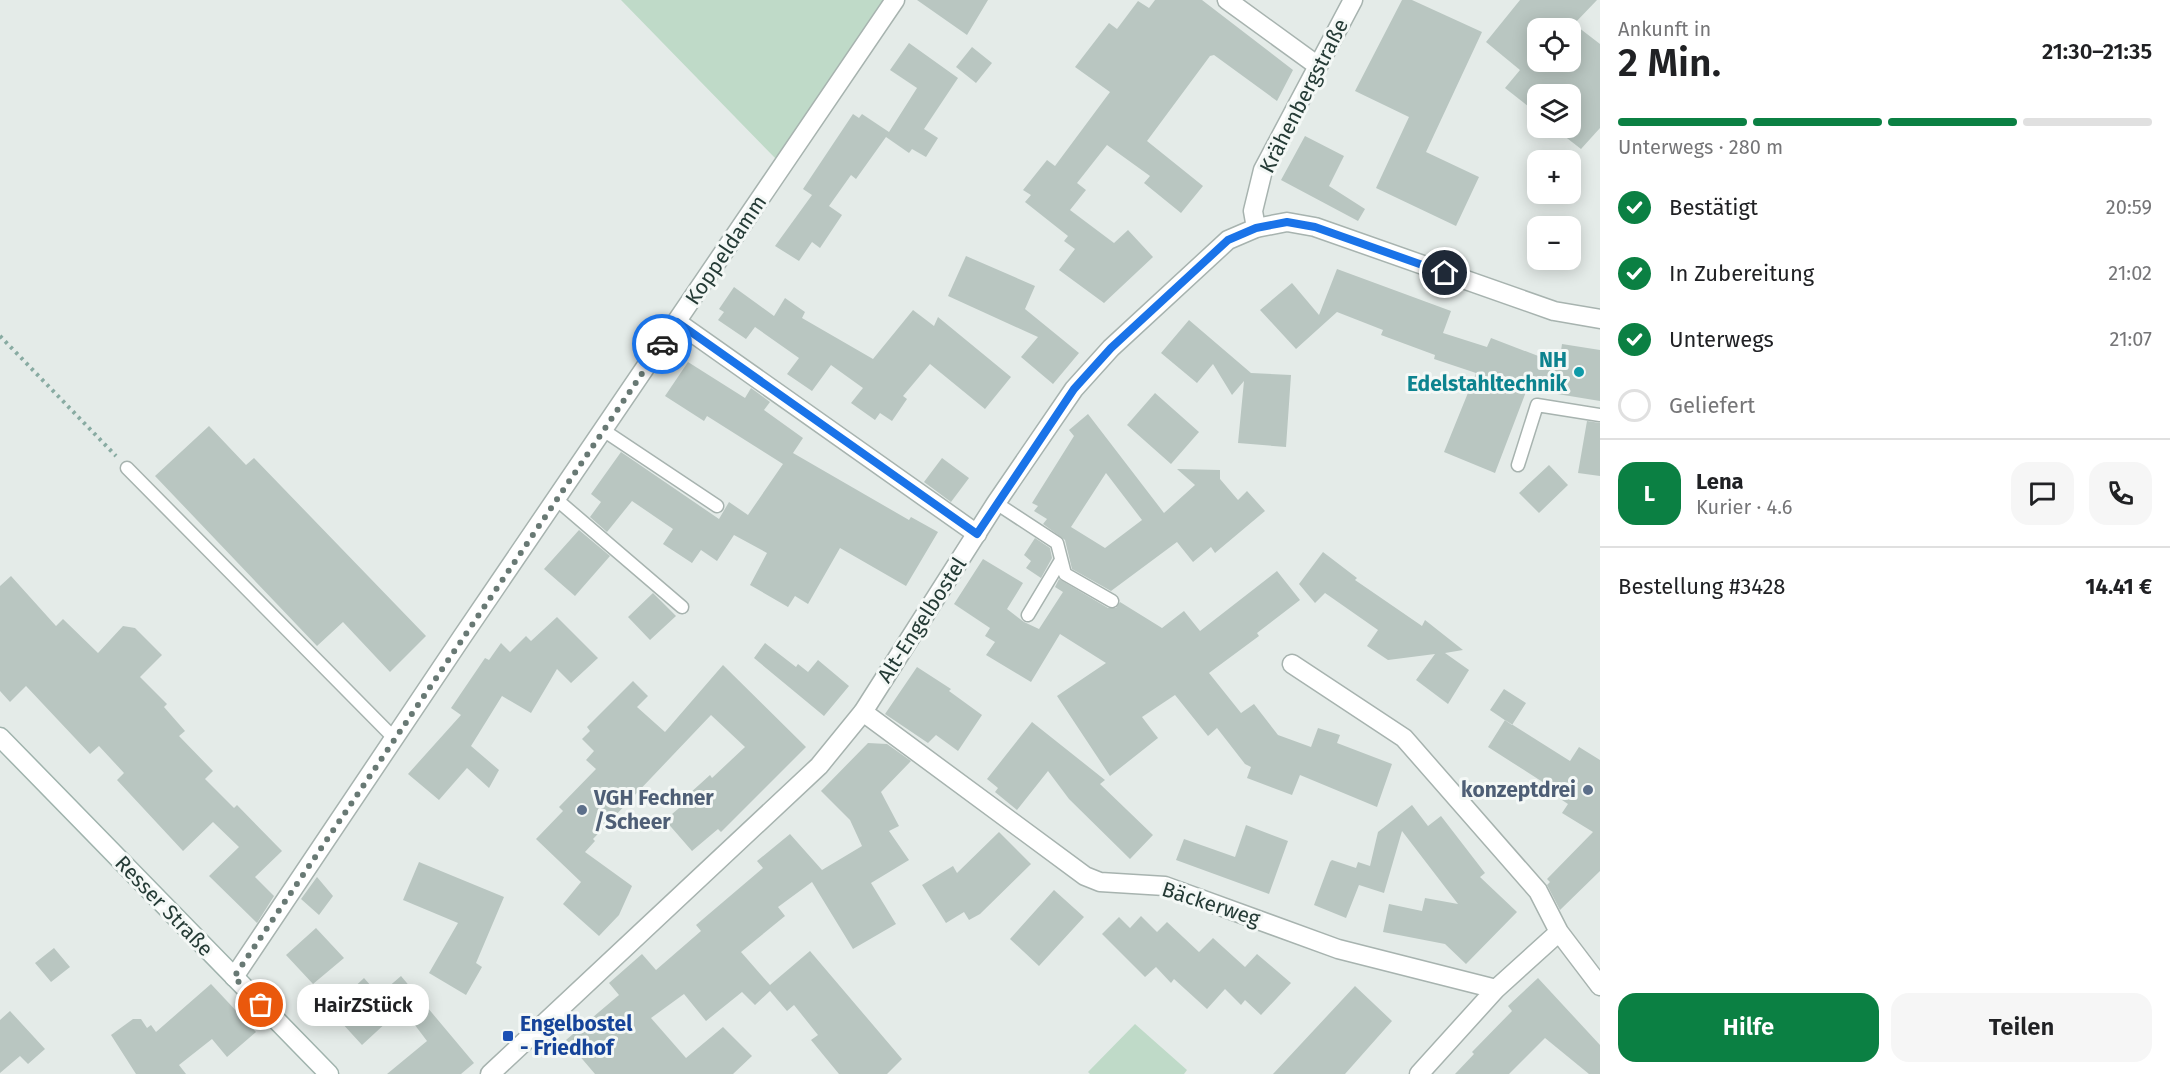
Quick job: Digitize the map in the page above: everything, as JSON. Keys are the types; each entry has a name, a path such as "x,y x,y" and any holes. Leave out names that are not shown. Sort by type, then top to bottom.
{"street":[{"name":"Koppeldamm","path":"234,977 895,0"},
{"path":"1227,0 1318,66"},
{"name":"Krähenbergstraße","path":"1256,228 1254,211 1263,170 1353,0"},
{"name":"Alt-Engelbostel","path":"490,1074 819,766 863,712 996,503 1074,389 1111,348 1228,240 1256,228 1287,222 1315,227 1554,311 1600,319"},
{"path":"677,322 977,534"},
{"path":"1292,664 1404,738 1538,891 1559,932 1600,986"},
{"name":"Bäckerweg","path":"863,712 1085,876 1100,882 1165,886 1338,949 1496,989"},
{"name":"Resser Straße","path":"0,737 329,1074"},
{"path":"1419,1074 1496,989 1559,932"}],"lane":[{"path":"1518,465 1537,405 1600,415"},
{"path":"603,430 717,506"},
{"path":"127,468 394,739"},
{"path":"556,499 682,607"},
{"path":"996,503 1058,543 1065,574 1112,601"},
{"path":"1028,615 1061,560"}],"path":[{"path":"0,336 127,468"}],"green space":[{"path":"621,0 886,0 776,159"},
{"path":"1135,1024 1187,1070 1184,1074 1090,1074 1088,1072"}],"building":[{"path":"917,0 988,0 967,35"},
{"path":"1155,0 1202,0 1293,70 1277,101 1214,55 1210,56 1147,141 1203,186 1181,213 1144,183 1150,176 1107,145 1077,183 1086,190 1070,210 1114,243 1128,230 1153,257 1104,303 1059,270 1075,249 1064,241 1068,236 1025,202 1031,195 1023,190 1047,160 1055,166 1110,92 1075,67 1109,23 1117,29 1138,1 1149,8"},
{"path":"1402,0 1412,0 1482,32 1426,152 1479,177 1456,226 1376,188 1409,117 1355,91"},
{"path":"1520,0 1597,0 1580,18 1527,18 1527,72 1581,72 1581,29 1600,44 1600,128 1581,149 1567,138 1581,138 1581,84 1527,84 1527,105 1505,88 1520,70 1486,42"},
{"path":"909,43 958,78 924,129 938,138 926,157 912,149 909,153 886,137 856,179 851,175 829,206 842,215 820,248 812,242 799,261 775,246 812,195 803,189 853,114 859,118 862,114 889,132 917,88 890,70"},
{"path":"972,47 992,63 976,83 956,67"},
{"path":"1305,136 1344,156 1329,186 1365,209 1358,221 1281,180"},
{"path":"966,256 1035,286 1025,309 1079,353 1053,384 1021,357 1038,337 948,296"},
{"path":"1337,269 1451,311 1443,333 1487,347 1491,338 1559,364 1562,344 1600,350 1600,401 1527,389 1495,473 1444,452 1476,373 1434,359 1435,355 1381,335 1383,330 1337,312 1296,349 1260,310 1292,283 1319,315"},
{"path":"734,287 774,316 785,298 805,312 802,318 873,359 913,310 934,326 938,317 1011,377 985,409 930,364 903,396 907,399 892,421 880,413 875,420 851,403 863,388 831,365 812,391 787,374 799,358 755,327 746,339 718,320 724,312 719,309"},
{"path":"1189,320 1251,373 1291,375 1286,447 1238,443 1244,381 1232,395 1213,364 1197,383 1161,353"},
{"path":"688,362 745,398 751,388 770,402 764,410 803,438 793,453 909,520 911,517 938,532 906,586 840,548 808,604 795,596 788,607 750,585 767,553 734,535 717,561 701,550 692,563 663,544 673,529 632,501 607,532 590,517 601,502 591,494 621,452 719,519 729,502 748,515 783,464 707,416 704,421 665,396"},
{"path":"1155,393 1199,432 1171,464 1127,425"},
{"path":"1088,414 1164,513 1195,485 1177,469 1220,470 1220,479 1238,500 1247,491 1265,511 1215,553 1211,547 1193,562 1177,542 1111,591 1072,569 1065,540 1043,524 1047,519 1034,511 1038,506 1032,503 1074,436 1069,430","holes":["1106,473 1142,520 1105,548 1071,527"]},
{"path":"1587,421 1600,423 1600,476 1578,473"},
{"path":"209,426 246,465 254,458 426,636 390,672 343,622 317,646 155,476"},
{"path":"942,458 969,478 951,502 924,482"},
{"path":"1549,465 1568,485 1539,513 1519,493"},
{"path":"579,530 610,556 575,596 544,569"},
{"path":"1035,538 1050,548 1052,558 1041,578 1026,568 1031,561 1024,555"},
{"path":"1323,552 1357,578 1355,580 1422,626 1425,620 1463,650 1445,653 1469,670 1448,704 1416,680 1435,654 1388,660 1367,646 1378,630 1325,593 1315,603 1299,584"},
{"path":"983,559 1023,583 1007,609 1024,622 1039,629 1063,592 1055,587 1059,579 1108,608 1116,608 1120,602 1162,628 1184,611 1200,631 1277,571 1300,600 1257,633 1259,636 1209,673 1241,713 1254,704 1278,735 1311,747 1318,728 1340,735 1337,743 1392,764 1377,807 1300,775 1292,795 1247,778 1251,767 1245,764 1217,728 1208,736 1175,695 1142,717 1158,738 1110,776 1057,696 1106,663 1060,634 1031,682 986,655 995,642 985,636 990,628 954,604"},
{"path":"11,576 56,626 63,619 98,653 123,626 135,628 162,655 140,677 167,704 164,707 185,731 179,736 213,771 205,779 234,808 237,805 282,851 255,877 274,896 257,923 209,876 239,847 213,822 183,851 117,780 124,773 99,746 90,754 26,686 10,702 0,691 0,586"},
{"path":"653,593 676,616 650,640 628,617"},
{"path":"557,617 598,658 571,683 557,669 531,713 502,696 471,746 499,770 489,788 467,768 439,800 408,774 461,715 451,708 485,658 489,660 501,643 510,652 526,636 531,641"},
{"path":"765,643 796,667 798,664 808,672 818,660 849,686 824,716 754,658"},
{"path":"723,665 806,747 721,832 718,829 692,851 665,820 692,797 689,794 710,775 712,778 745,747 711,715 593,839 595,841 585,852 632,886 619,915 599,936 563,904 581,882 536,839 563,811 559,807 596,769 586,760 594,751 582,739 590,731 587,727 633,681 648,696 637,707 665,732"},
{"path":"917,667 951,689 949,691 982,715 958,751 936,735 928,743 885,714"},
{"path":"1504,689 1526,703 1512,725 1490,710"},
{"path":"1505,720 1570,761 1579,747 1600,760 1600,871 1560,910 1547,885 1550,882 1547,879 1593,832 1562,813 1568,804 1550,792 1552,788 1488,747"},
{"path":"1032,722 1105,780 1100,784 1153,835 1130,859 1069,799 1048,771 1017,810 995,792 998,788 987,779"},
{"path":"868,743 887,744 911,761 881,792 899,826 889,831 909,860 871,883 896,924 853,949 812,882 778,907 785,916 741,952 770,985 810,951 902,1059 887,1074 839,1074 811,1040 818,1035 794,1005 787,1011 770,991 755,1005 742,992 706,1021 684,994 651,1018 686,1058 723,1027 752,1056 733,1074 595,1074 566,1040 619,995 609,983 642,954 656,970 701,931 696,925 763,868 757,861 790,834 822,870 862,846 850,820 821,791"},
{"path":"1412,805 1428,826 1441,816 1485,873 1480,877 1517,912 1466,964 1445,944 1383,932 1389,904 1422,911 1425,898 1458,904 1402,831 1384,893 1359,885 1346,918 1314,905 1330,862 1332,860 1356,868 1358,862 1370,866 1378,832"},
{"path":"1246,825 1288,841 1269,894 1176,860 1184,839 1235,857"},
{"path":"999,832 1031,864 980,914 969,920 964,912 946,923 922,885 953,866 957,873"},
{"path":"419,862 504,897 476,963 482,967 466,995 429,973 458,923 403,900"},
{"path":"317,877 333,896 319,915 301,899"},
{"path":"1054,890 1084,917 1039,966 1010,939"},
{"path":"1141,916 1157,932 1167,922 1199,952 1213,938 1245,967 1257,954 1291,983 1261,1015 1245,1000 1241,1005 1225,989 1207,1009 1174,979 1171,983 1156,967 1145,977 1102,934 1119,917 1130,928"},
{"path":"316,928 344,958 313,984 286,955"},
{"path":"54,948 70,967 51,982 35,963"},
{"path":"401,976 474,1063 461,1074 387,1074 427,1041 402,1008 362,1045 330,1010 364,978 379,995"},
{"path":"1538,978 1600,1045 1600,1074 1589,1074 1545,1038 1509,1074 1455,1074 1474,1054 1472,1052 1512,1011 1508,1006"},
{"path":"211,984 256,1032 227,1057 212,1039 179,1065 186,1074 136,1074 111,1035 133,1019 141,1019 147,1028 151,1025 156,1032"},
{"path":"1355,986 1392,1021 1345,1074 1273,1074"},
{"path":"10,1011 45,1049 28,1064 20,1056 0,1073 0,1020"}],"way so far":[{"path":"261,1005 234,977 662,344"}],"place":[{"name":"NH Edelstahltechnik","path":"1579,372"},
{"name":"konzeptdrei","path":"1588,790"},
{"name":"VGH Fechner /Scheer","path":"582,810"},
{"name":"HairZStück","path":"261,1005"},
{"name":"Engelbostel - Friedhof","path":"508,1036"}],"route":[{"path":"662,344 677,322 977,534 1074,389 1111,348 1228,240 1256,228 1287,222 1315,227 1445,273"}]}
